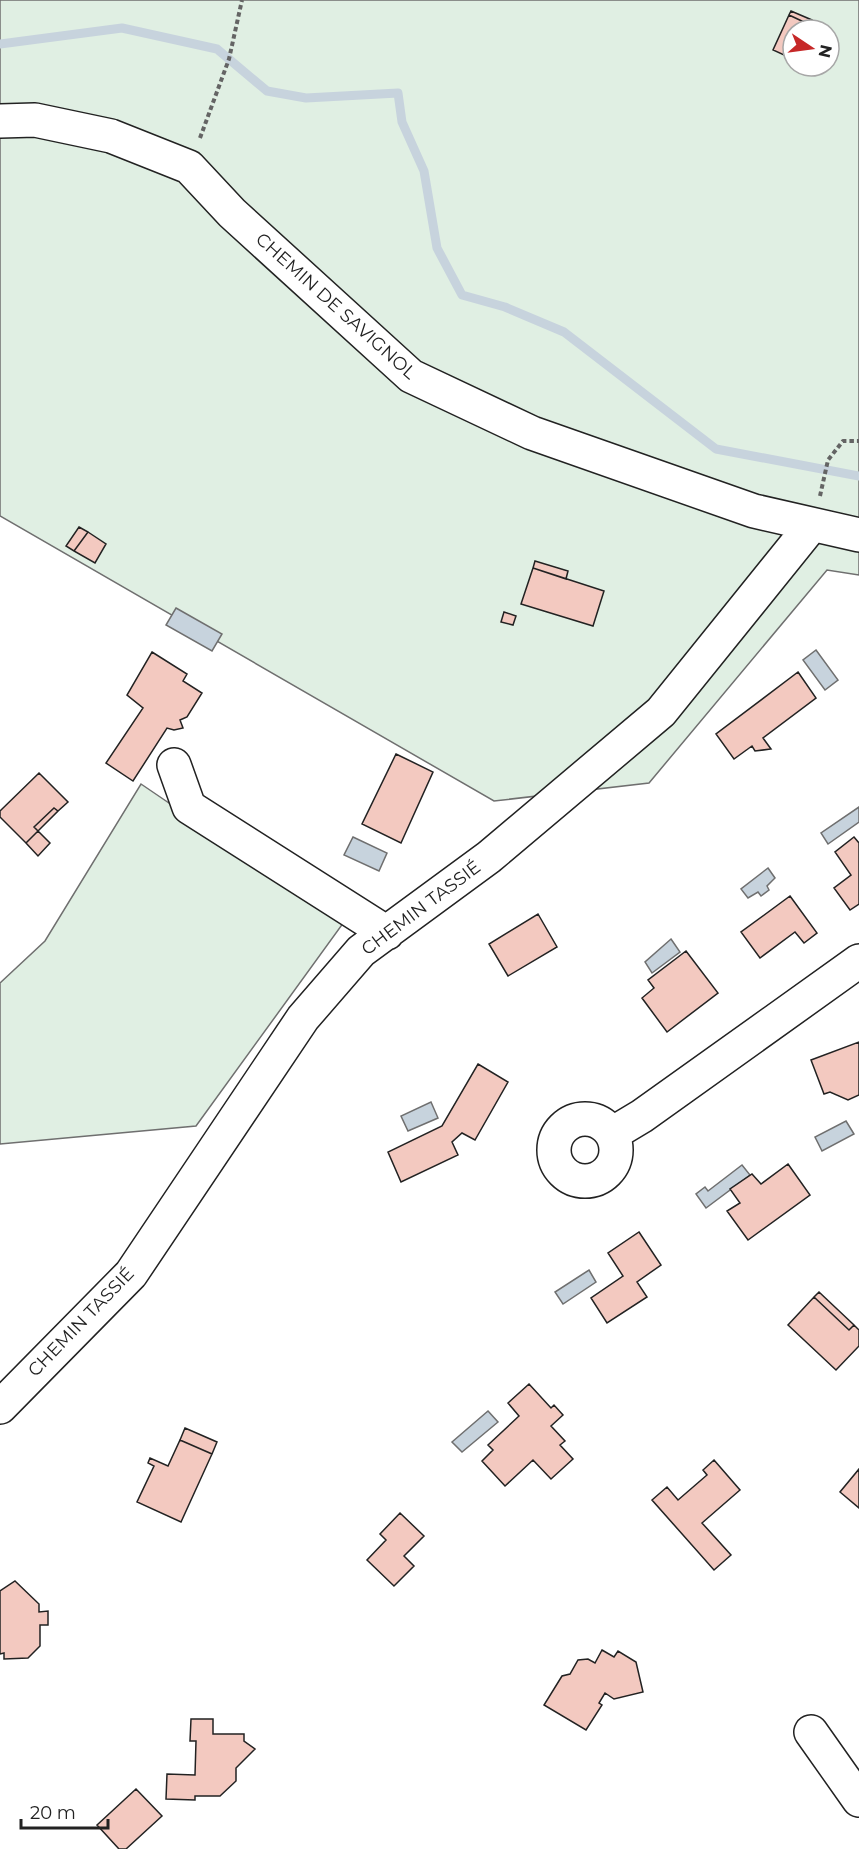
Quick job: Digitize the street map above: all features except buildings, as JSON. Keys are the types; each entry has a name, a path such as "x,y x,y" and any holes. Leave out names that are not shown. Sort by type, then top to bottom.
{"street":[{"name":"CHEMIN DE SAVIGNOL","path":"0,121 35,120 111,136 189,167 232,213 411,376 532,433 754,511 811,526 859,535"},
{"name":"CHEMIN TASSIÉ","path":"0,1407 131,1274 303,1018 361,951 489,857 661,712 811,526"},
{"path":"174,765 189,807 387,933"},
{"path":"612,1134 642,1116 859,961"},
{"path":"811,1732 859,1800"}],"path":[{"path":"189,167 229,58 242,0"},
{"path":"824,483 828,460 843,441 859,441"}],"green space":[{"path":"0,0 859,0 859,575 827,570 649,783 494,801 0,516"},
{"path":"141,784 344,922 196,1126 0,1144 0,983 45,941"}],"shaded area":[{"path":"176,608 222,634 212,651 166,625"},
{"path":"816,650 838,680 825,690 803,660"},
{"path":"859,807 859,822 828,844 821,833"},
{"path":"353,837 387,853 379,871 344,855"},
{"path":"768,868 775,878 767,886 769,890 761,896 758,892 748,898 741,889"},
{"path":"671,939 680,952 652,973 645,962"},
{"path":"431,1102 438,1118 408,1131 401,1116"},
{"path":"846,1121 854,1134 822,1151 815,1137"},
{"path":"742,1165 750,1175 706,1208 696,1194 705,1187 708,1191"},
{"path":"589,1270 596,1282 563,1304 555,1292"},
{"path":"488,1411 498,1422 462,1452 452,1442"}],"waterway":[{"path":"0,44 122,28 217,49 267,91 306,98 398,93 402,122 424,171 437,248 462,295 505,307 564,332 716,449 859,476"}]}
